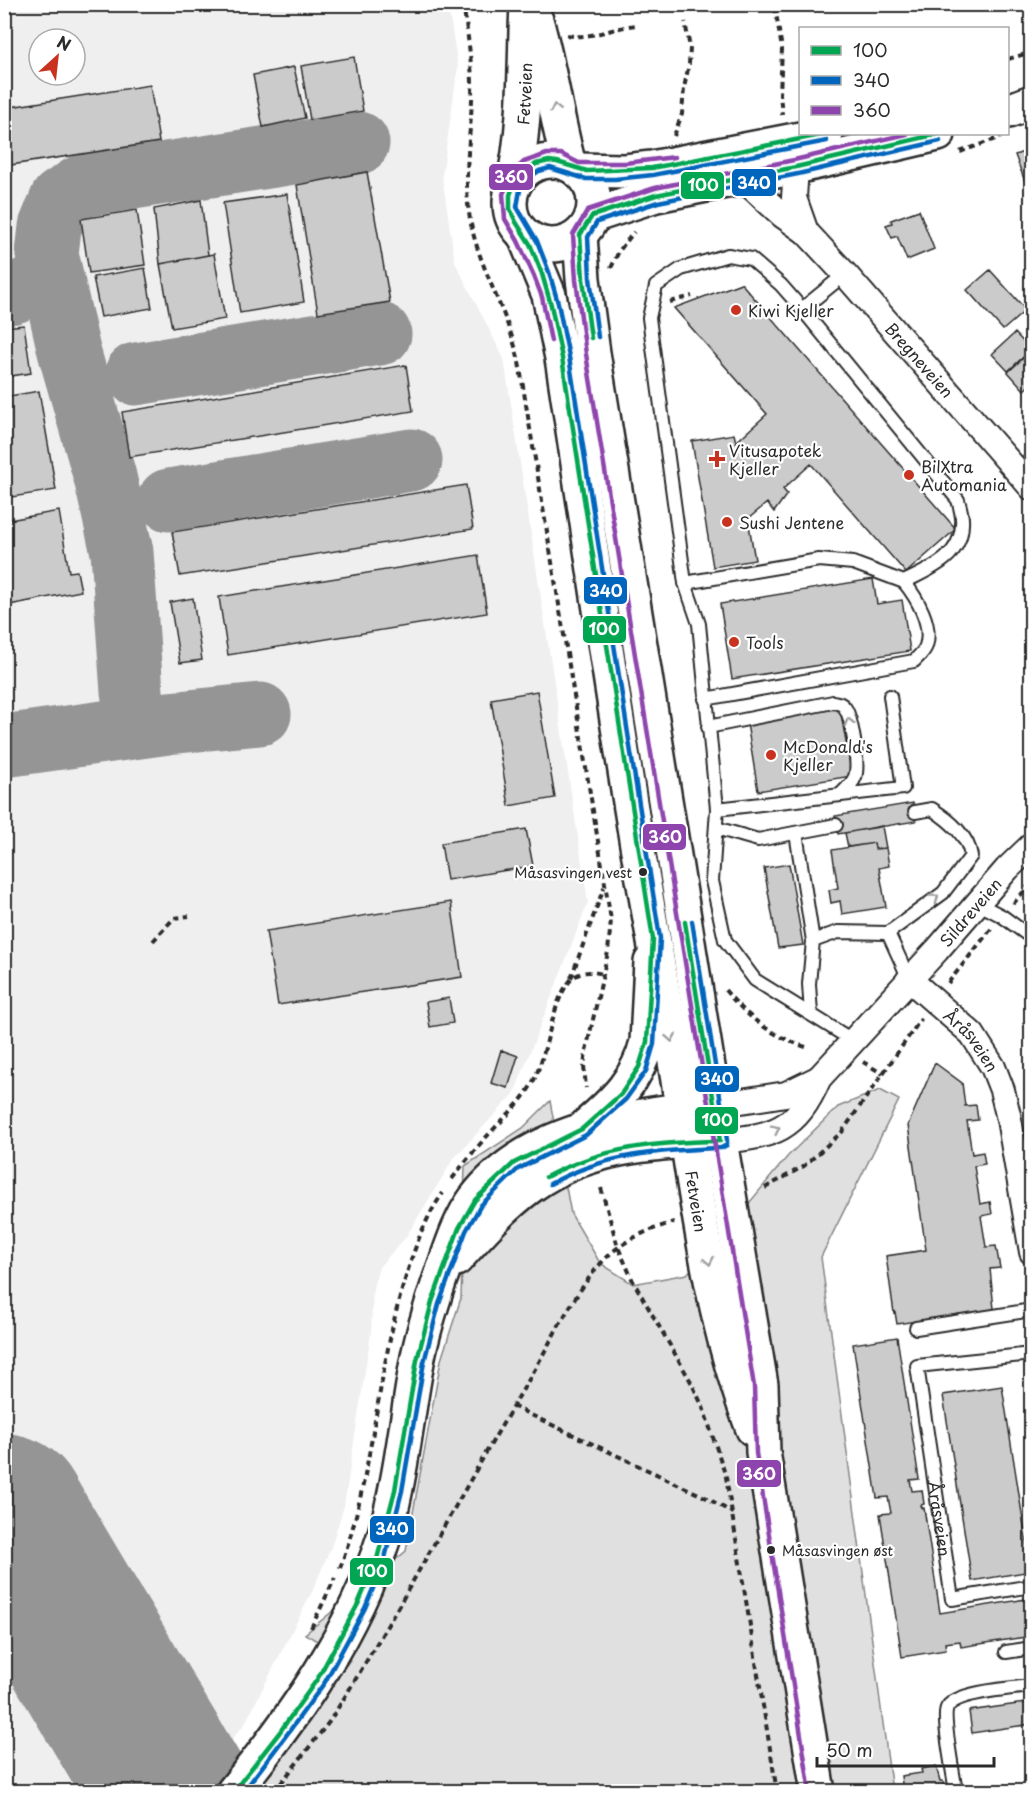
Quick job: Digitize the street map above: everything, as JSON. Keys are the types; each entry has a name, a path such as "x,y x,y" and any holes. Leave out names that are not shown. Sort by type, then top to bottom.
{"main road":[{"name":"Fetveien","path":"529,4 547,55 553,98 573,167"},
{"name":"Fetveien","path":"513,185 524,117 529,4"},
{"path":"1009,87 1032,79"},
{"path":"1009,111 1032,102"},
{"path":"821,135 652,168 625,171 573,167 548,161 537,164 519,176 513,185 510,196 512,219 525,237 536,243 559,245 586,225 636,201 934,135"},
{"path":"573,167 585,177 594,195 586,225"},
{"name":"Fetveien","path":"586,225 583,279 704,1141 707,1252 739,1393 763,1452 818,1791"},
{"name":"Fetveien","path":"525,237 549,295 562,358 653,939 699,1107"},
{"path":"582,1129 621,1094 629,1084 644,1054 647,1042 653,939"},
{"path":"233,1791 285,1725 318,1678 358,1604 374,1566 395,1490 417,1360 442,1273 459,1228 475,1200 514,1163 582,1129 623,1119 699,1107"},
{"path":"442,1273 512,1201 552,1173 585,1157 612,1150 704,1141"}],"street":[{"name":"Bregneveien","path":"796,167 794,198 806,232"},
{"name":"Bregneveien","path":"742,178 782,215 806,232 1032,488"},
{"name":"Sildreveien","path":"909,979 1007,869 1032,845"},
{"path":"699,1107 786,1094 819,1078 855,1050 909,979"},
{"name":"Åråsveien","path":"909,979 972,1034 993,1066 1009,1119 1032,1252"},
{"path":"704,1141 759,1137 796,1118 809,1101 819,1078"}],"lane":[{"path":"855,1050 811,1014 755,980 725,940 712,881 717,809 699,624 685,583 649,318 656,286 681,269 728,255 751,259 782,285 958,500 963,524 957,543 945,561 904,582"},
{"path":"802,309 845,274"},
{"path":"685,583 819,560 853,563 904,582 916,597 929,633 926,649 914,661 705,699"},
{"path":"717,809 903,788 890,696"},
{"path":"708,727 833,702 841,704 846,710 852,733 856,772 853,781 840,795"},
{"path":"813,941 838,932 888,933 943,892 971,856 969,844 956,828 932,809 915,812"},
{"path":"716,828 758,840 836,825"},
{"path":"795,832 813,941 809,984 811,1014"},
{"path":"977,903 1002,916 1032,938"},
{"path":"888,933 909,979"},
{"path":"916,1328 1032,1310"},
{"name":"Åråsveien","path":"1032,1354 917,1365 952,1599 1032,1586"},
{"path":"1006,1652 1032,1648"},
{"path":"956,1791 945,1720 947,1706 963,1697 1032,1686"}],"path":[{"path":"463,4 472,77 468,176 470,218 481,259 514,339 519,362 611,920 604,974 586,1051 584,1066 586,1092"},
{"path":"775,7 782,49 780,94 782,115"},
{"path":"672,140 682,114 689,64 690,48 686,22"},
{"path":"561,34 574,37 592,36 609,29 637,25"},
{"path":"1009,60 1032,52"},
{"path":"608,277 619,250 638,229"},
{"path":"942,991 1032,882"},
{"path":"451,1180 472,1153 519,1103 532,1083 542,1061 560,1001 605,885"},
{"path":"153,941 174,918 189,916"},
{"path":"569,982 577,974 584,972 604,974"},
{"path":"719,982 742,1010 758,1024 776,1036 806,1047"},
{"path":"765,1188 804,1166 842,1132 921,1019"},
{"path":"855,1050 883,1074"},
{"path":"601,1188 618,1247 633,1281 690,1380 702,1407 726,1477 738,1529 777,1791"},
{"path":"309,1632 340,1569 354,1526 392,1327 411,1260 421,1232 434,1206 446,1189"},
{"path":"274,1791 329,1722 352,1686 583,1288 618,1247 639,1235 677,1221"},
{"path":"512,1407 705,1497 734,1514"}],"shaded area":[{"path":"5,5 448,5 458,67 442,176 455,262 504,359 588,902 514,1094 454,1158 406,1237 379,1267 373,1288 371,1333 344,1506 331,1547 313,1590 244,1725 187,1791 5,1791"},
{"path":"880,1090 899,1100 821,1257 892,1791 233,1792 305,1720 350,1660 305,1634 406,1551 441,1360 461,1298 465,1166 523,1128 550,1101 571,1214 600,1263 633,1284 687,1274 788,1156 838,1107"}],"building":[{"path":"354,57 363,111 310,120 301,66"},
{"path":"294,67 305,118 263,127 253,75"},
{"path":"150,85 159,142 4,166 4,108"},
{"path":"1032,149 1032,191 1029,192 1015,155"},
{"path":"367,172 390,302 318,313 297,185"},
{"path":"287,194 304,302 240,313 223,203"},
{"path":"201,200 208,255 160,264 154,209"},
{"path":"137,210 145,265 89,273 81,219"},
{"path":"919,210 934,249 907,260 897,236 892,238 886,225 892,223 891,220"},
{"path":"214,254 225,319 172,328 160,264"},
{"path":"145,268 152,308 101,317 93,277"},
{"path":"990,270 1026,310 1003,330 967,290"},
{"path":"741,283 956,529 906,573 811,464 783,489 787,494 774,512 767,503 748,519 755,560 713,567 692,441 734,434 736,442 767,414 674,308"},
{"path":"24,325 31,373 4,377 4,327"},
{"path":"1015,333 1031,350 1008,371 992,354"},
{"path":"1031,351 1032,383 1024,390 1008,372"},
{"path":"406,365 413,411 129,457 122,412"},
{"path":"39,391 56,490 12,497 4,454 4,397"},
{"path":"466,485 473,529 180,576 172,532"},
{"path":"59,511 69,572 77,571 81,591 4,606 4,521"},
{"path":"478,555 487,613 228,655 219,597"},
{"path":"873,579 877,604 902,600 910,651 732,679 720,604"},
{"path":"193,598 202,660 180,663 170,602"},
{"path":"537,691 555,798 509,806 491,699"},
{"path":"840,708 852,776 758,791 747,723"},
{"path":"913,803 916,821 838,834 835,816"},
{"path":"882,826 886,848 875,849 874,843 848,847 845,833"},
{"path":"526,829 533,866 447,880 441,843"},
{"path":"874,843 875,849 886,848 889,866 879,868 886,907 842,914 840,901 831,903 829,890 838,888 832,850"},
{"path":"789,864 803,945 778,948 764,868"},
{"path":"451,902 462,977 278,1005 266,931"},
{"path":"449,998 453,1023 430,1027 426,1002"},
{"path":"501,1050 518,1056 508,1088 491,1083"},
{"path":"935,1063 962,1083 965,1106 976,1105 978,1120 967,1121 972,1154 983,1152 985,1164 974,1166 980,1204 990,1202 992,1214 981,1216 986,1247 996,1246 1000,1268 990,1269 994,1309 897,1324 886,1256 926,1250 908,1125"},
{"path":"897,1337 919,1479 910,1480 912,1491 922,1490 924,1504 921,1505 924,1508 940,1613 1032,1598 1032,1636 961,1647 960,1641 945,1643 946,1650 902,1657 880,1514 891,1513 888,1497 877,1498 853,1344"},
{"path":"1002,1386 1031,1571 972,1581 943,1395"},
{"path":"1032,1702 1032,1724 972,1733 969,1711"},
{"path":"1032,1755 1032,1772 1029,1773 1026,1756"},
{"path":"936,1766 940,1781 943,1781 944,1786 903,1792 901,1776 922,1773 921,1769"},
{"path":"944,1786 944,1792 911,1792"}],"taxiway":[{"path":"132,692 122,552 105,477 69,351 47,254 50,227 61,200 82,186 358,143"},
{"path":"4,294 14,292"},
{"path":"136,374 380,334"},
{"path":"169,500 411,460"},
{"path":"4,746 168,723 260,714"}],"runway":[{"path":"4,1513 170,1792"}],"transit line":[{"name":"100","path":"233,1792 318,1678 358,1604 377,1559 395,1490 417,1360 432,1302 459,1228 475,1200 514,1163 582,1129 621,1094 639,1067 647,1042 653,939 562,358 542,274 530,244 510,209 510,195 524,172 536,164 549,161 587,171 652,168 821,135"},
{"name":"360","path":"810,1792 756,1453 754,1386 586,354 576,280 573,235 588,210 655,188 903,135"},
{"name":"100","path":"591,338 580,235 592,216 656,195 796,167 934,135"},
{"name":"340","path":"243,1792 325,1682 365,1608 384,1562 402,1491 424,1362 439,1304 466,1231 481,1205 518,1169 586,1135 626,1099 646,1071 654,1044 660,938 569,357 549,272 537,241 517,207 520,190 529,178 539,171 550,168 586,179 615,179 653,175 827,141"},
{"name":"340","path":"598,337 590,278 588,237 597,222 658,202 798,174 940,141"},
{"name":"360","path":"551,341 542,297 518,241 505,219 503,194 513,172 524,162 547,154 561,154 579,163 625,163 675,157"},
{"name":"340","path":"550,1184 570,1174 612,1160 654,1152 721,1148 727,1145 692,921"},
{"name":"100","path":"546,1177 588,1159 630,1148 720,1141 685,922"}],"place":[{"name":"Kiwi Kjeller","path":"736,310"},
{"name":"Vitusapotek Kjeller","path":"717,459"},
{"name":"BilXtra Automania","path":"909,475"},
{"name":"Sushi Jentene","path":"727,522"},
{"name":"Tools","path":"734,642"},
{"name":"McDonald's Kjeller","path":"771,755"},
{"name":"Måsasvingen vest","path":"643,872"},
{"name":"Måsasvingen øst","path":"771,1550"}]}
